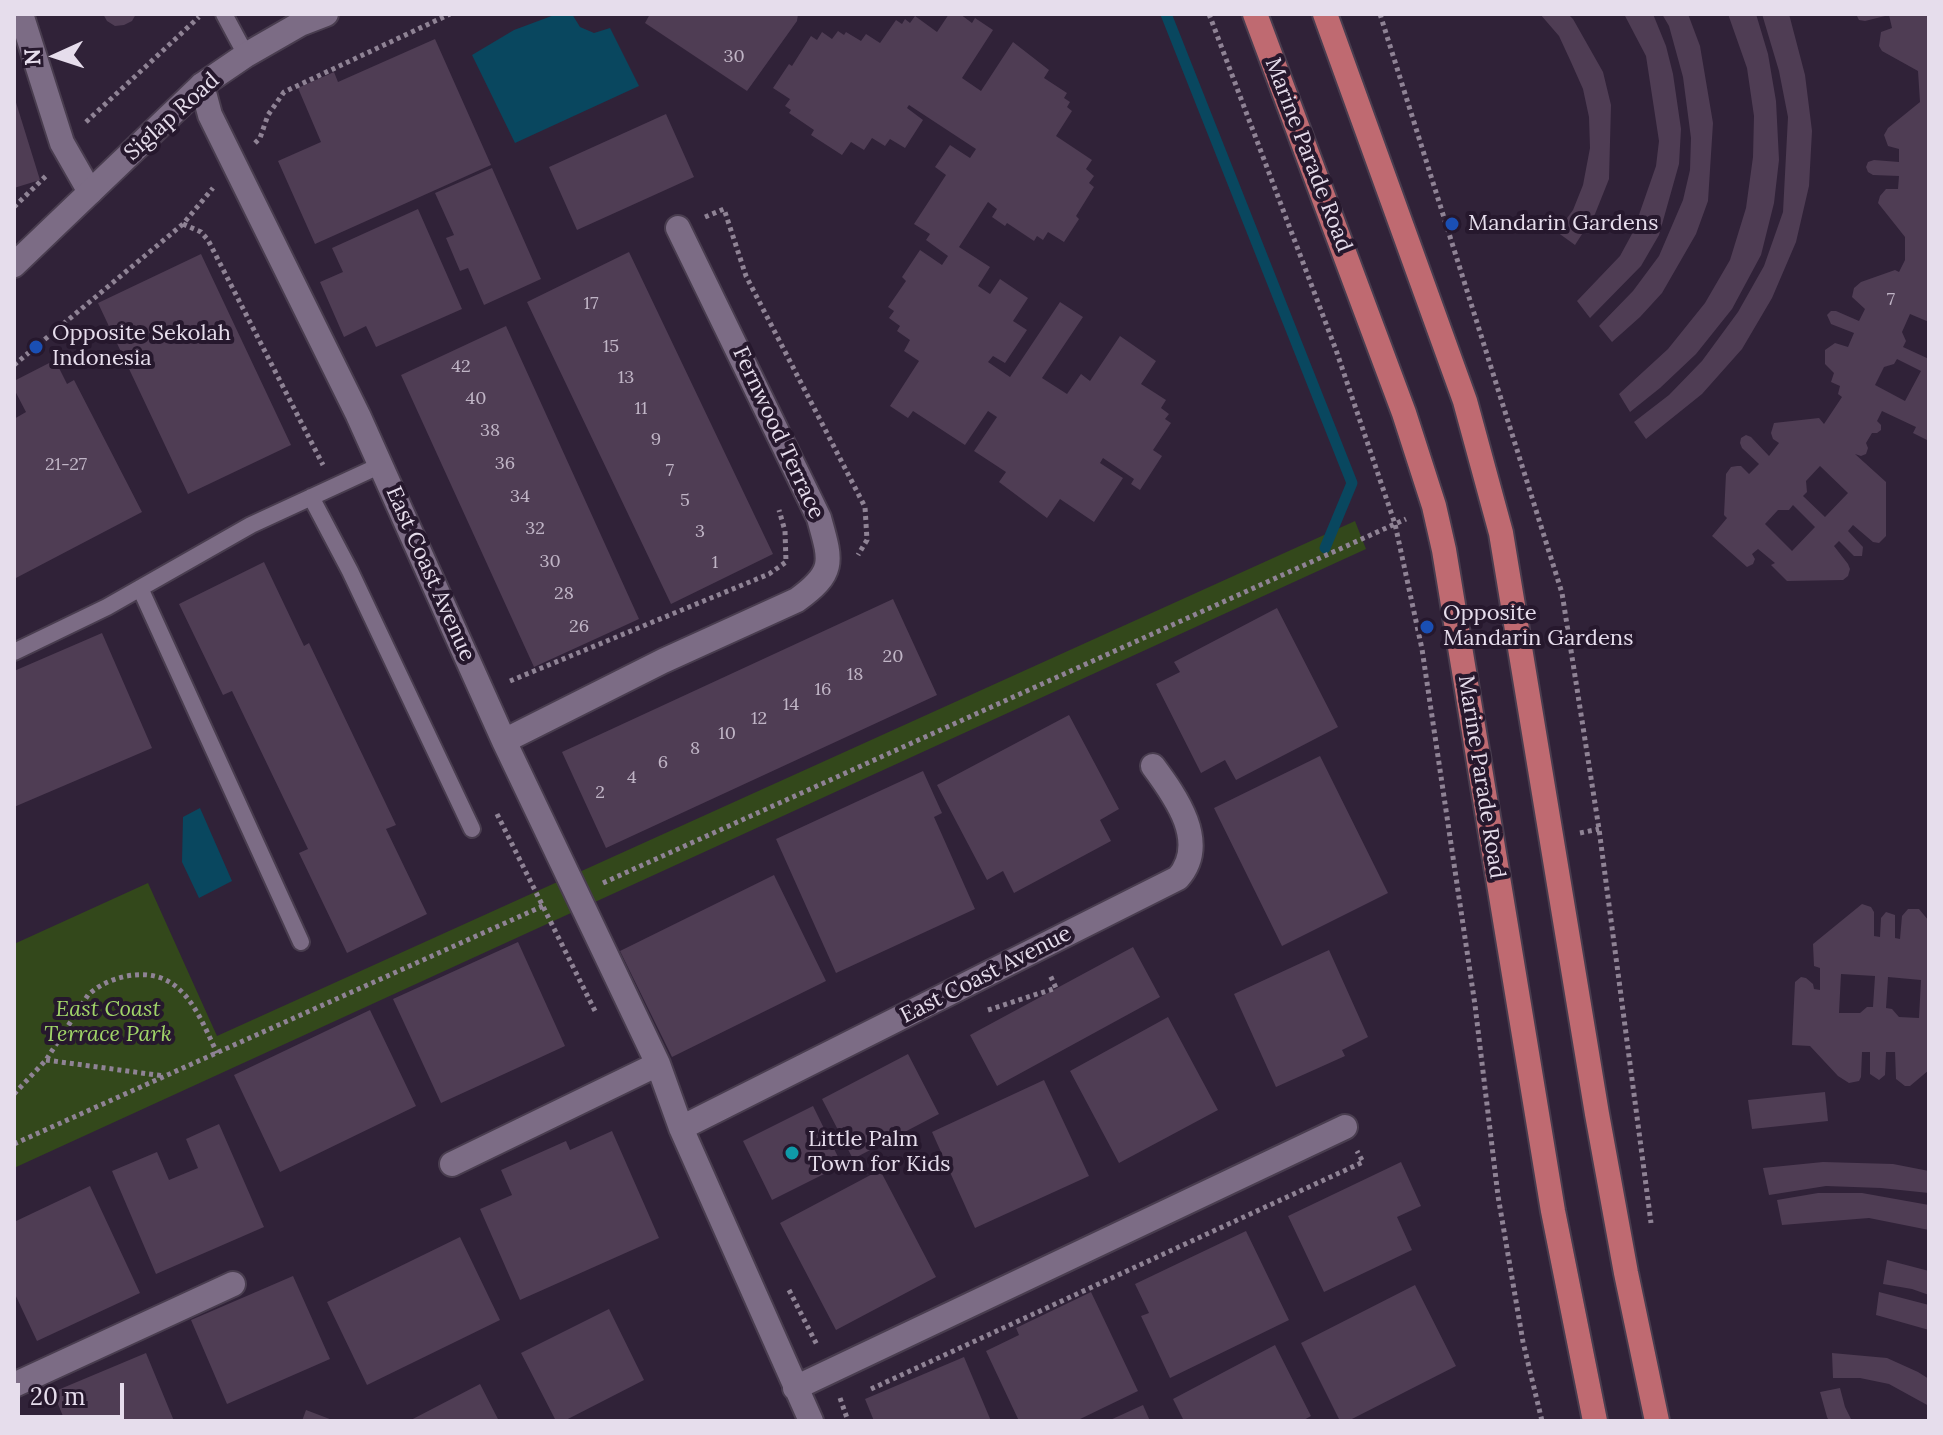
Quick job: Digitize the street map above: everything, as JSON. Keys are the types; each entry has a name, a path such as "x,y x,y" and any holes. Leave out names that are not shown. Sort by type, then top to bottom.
{"main road":[{"name":"Marine Parade Road","path":"1255,14 1404,413 1434,506 1444,550 1553,1211 1595,1421"},
{"path":"1325,14 1465,401 1498,520 1509,571 1597,1114 1657,1421"}],"street":[{"path":"21,14 62,143 90,192"},
{"name":"Siglap Road","path":"14,265 202,85 305,19 326,14"},
{"name":"East Coast Avenue","path":"202,85 210,115 381,465 504,741 658,1064 681,1128 811,1421"},
{"name":"Fernwood Terrace","path":"504,741 663,661 797,600 816,586 828,570 827,545 819,518 678,228"},
{"name":"East Coast Avenue","path":"681,1128 1178,878 1189,866 1191,841 1184,815 1153,766"},
{"path":"452,1164 658,1064"},
{"path":"795,1388 1345,1127"},
{"path":"14,1385 233,1284"}],"lane":[{"path":"224,14 246,55"},
{"path":"14,652 140,588 251,525 381,465"},
{"path":"311,497 350,571 472,829"},
{"path":"140,588 301,942"}],"path":[{"path":"14,207 46,178 62,143 203,14"},
{"path":"14,365 183,224 233,164 260,138 268,115 284,92 450,14"},
{"path":"1209,14 1336,350 1395,524 1422,649 1475,1005 1498,1196 1523,1342 1542,1421"},
{"path":"678,228 724,209 746,276 865,507 867,540 854,562"},
{"path":"591,889 1434,506"},
{"path":"505,683 769,574 786,562 785,531 779,510"},
{"path":"14,1144 543,906"},
{"path":"14,1094 46,1060 80,1005 97,987 121,977 147,974 168,981 184,994 198,1014 217,1053"},
{"path":"46,1060 166,1076"},
{"path":"870,1390 1363,1162 1345,1127"},
{"path":"841,1403 856,1396"}],"green space":[{"name":"East Coast Terrace Park","path":"1355,521 1366,549 14,1168 14,944 148,883 217,1036"}],"water":[{"path":"557,14 572,14 580,27 594,33 610,28 639,86 515,143 472,55 514,30"},
{"path":"200,808 232,881 199,898 182,862 183,817"}],"building":[{"path":"103,14 136,14 132,21 115,26"},
{"path":"650,14 798,14 797,21 747,91 645,23"},
{"path":"949,14 960,14 972,23 975,18 993,30 962,78 981,91 1013,42 1049,70 1044,78 1067,93 1064,98 1070,102 1067,107 1072,111 1056,136 1092,160 1086,169 1094,176 1089,183 1094,187 1064,242 1048,232 1043,240 1037,236 1034,241 1007,223 1005,226 992,217 997,209 988,202 959,247 990,267 978,286 990,294 1000,279 1028,298 1013,321 1027,330 1005,363 993,356 988,362 1010,377 1060,302 1083,317 1042,378 1067,394 1081,374 1090,381 1120,336 1156,361 1141,384 1166,400 1161,408 1169,414 1165,419 1171,423 1153,450 1162,456 1140,490 1131,484 1134,479 1103,458 1100,463 1123,478 1094,522 1060,499 1047,518 999,482 1006,472 974,451 997,417 988,411 965,445 913,411 908,418 890,406 919,361 904,351 910,340 897,331 900,326 889,318 894,311 888,307 906,281 902,277 920,250 942,265 948,256 926,240 930,234 914,224 946,175 935,167 950,145 970,158 976,149 909,105 907,108 923,120 905,148 890,139 885,146 872,138 864,150 851,142 842,155 811,135 814,130 789,113 791,110 785,106 790,99 773,88 811,36 817,40 822,32 832,39 838,31 861,41 866,34 880,43 896,20 902,24 905,19 910,23 915,16 937,32"},
{"path":"1540,14 1568,14 1573,19 1603,72 1611,105 1609,179 1595,214 1575,245 1557,232 1573,210 1583,185 1590,148 1589,117 1583,89 1559,36"},
{"path":"1624,14 1653,14 1666,46 1681,129 1679,164 1659,235 1641,266 1590,318 1577,301 1620,256 1633,232 1656,166 1659,141 1646,56"},
{"path":"1662,14 1688,14 1700,46 1713,123 1708,201 1696,234 1662,293 1612,342 1599,326 1633,291 1659,256 1683,200 1690,170 1691,138 1683,77 1669,26"},
{"path":"1728,14 1756,14 1768,54 1776,101 1779,160 1774,203 1761,255 1732,309 1696,354 1630,412 1619,394 1668,349 1705,303 1730,260 1746,208 1753,157 1754,116 1747,68"},
{"path":"1762,14 1789,14 1805,75 1812,131 1809,186 1796,242 1772,298 1742,349 1702,394 1646,439 1634,422 1669,395 1702,361 1738,312 1764,266 1783,212 1788,117 1779,71"},
{"path":"1856,14 1929,14 1929,322 1910,314 1902,332 1906,341 1903,347 1929,359 1929,441 1913,433 1916,427 1882,411 1877,421 1881,430 1872,433 1866,443 1866,454 1855,454 1886,482 1886,536 1879,543 1873,542 1853,525 1848,531 1863,547 1862,556 1854,556 1839,541 1834,546 1848,564 1848,576 1843,580 1787,581 1771,565 1775,563 1758,549 1752,554 1755,559 1753,564 1747,567 1712,536 1727,518 1724,515 1726,474 1731,467 1741,466 1749,474 1759,464 1742,448 1741,438 1746,435 1751,437 1769,456 1779,443 1771,433 1774,423 1819,418 1824,424 1842,397 1838,394 1840,386 1831,382 1834,373 1825,364 1825,350 1835,343 1848,347 1854,333 1831,324 1827,315 1836,311 1859,321 1865,309 1852,297 1854,288 1861,282 1895,270 1899,272 1905,260 1905,237 1878,203 1886,189 1898,189 1899,176 1873,175 1866,167 1868,162 1874,160 1899,162 1899,149 1888,146 1884,135 1888,128 1920,102 1918,71 1882,51 1879,46 1881,32 1892,28 1889,15 1859,20","holes":["1897,359 1921,371 1905,401 1875,385 1884,367 1894,364","1820,466 1848,493 1825,517 1803,496 1807,492 1806,481","1793,505 1815,527 1792,551 1765,524 1778,510 1789,510"]},
{"path":"435,39 491,165 315,244 278,161 321,142 298,88 334,72 338,82"},
{"path":"14,96 40,180 14,188"},
{"path":"666,114 694,177 577,230 549,167"},
{"path":"492,168 541,279 484,305 468,268 460,271 446,238 454,235 435,193"},
{"path":"418,209 462,309 376,347 366,326 344,337 320,282 343,272 332,248"},
{"path":"629,252 773,554 671,604 527,302"},
{"path":"201,254 291,445 188,494 98,303"},
{"path":"506,326 639,619 534,667 401,375"},
{"path":"55,360 67,384 74,380 142,512 14,579 14,419 26,412 14,389 14,381"},
{"path":"264,562 304,646 309,643 396,825 386,829 427,914 347,953 299,853 308,849 232,691 223,695 179,604"},
{"path":"893,599 937,695 606,848 562,752"},
{"path":"1277,608 1338,727 1236,780 1225,760 1201,773 1156,684 1180,672 1174,662"},
{"path":"102,633 152,748 14,807 14,671"},
{"path":"1069,715 1119,809 1100,820 1111,841 1014,893 1003,871 987,880 937,785"},
{"path":"1320,756 1388,893 1282,946 1214,808"},
{"path":"923,771 942,813 934,817 975,909 836,973 776,839"},
{"path":"774,875 826,981 672,1057 620,951"},
{"path":"1862,904 1871,907 1874,912 1874,936 1880,937 1881,918 1886,912 1895,915 1895,938 1900,939 1902,916 1908,909 1919,909 1929,921 1929,1070 1910,1086 1896,1079 1895,1052 1886,1052 1885,1075 1879,1080 1870,1074 1870,1052 1862,1052 1861,1077 1859,1081 1849,1083 1838,1076 1810,1046 1792,1045 1795,982 1801,977 1806,978 1814,989 1820,990 1820,968 1814,966 1813,944","holes":["1841,974 1875,976 1873,1007 1867,1007 1860,1013 1839,1013","1888,977 1921,980 1919,1018 1899,1017 1892,1009 1886,1008"]},
{"path":"518,942 565,1046 441,1103 393,999"},
{"path":"1133,947 1160,997 997,1086 970,1035"},
{"path":"1329,950 1368,1037 1342,1050 1345,1056 1276,1087 1234,994"},
{"path":"370,1010 416,1106 280,1172 234,1075"},
{"path":"1168,1017 1218,1110 1119,1163 1070,1071"},
{"path":"908,1054 939,1114 853,1159 822,1099"},
{"path":"1044,1080 1089,1176 975,1228 932,1132"},
{"path":"1825,1092 1828,1121 1752,1129 1748,1100"},
{"name":"Little Palm Town for Kids","path":"813,1106 842,1165 772,1200 743,1141"},
{"path":"219,1124 264,1227 156,1274 112,1171 157,1152 169,1180 198,1168 186,1139"},
{"path":"612,1131 659,1238 520,1300 480,1209 512,1195 501,1170 566,1141 570,1150"},
{"path":"1401,1162 1421,1206 1397,1217 1412,1250 1324,1292 1288,1216"},
{"path":"1823,1162 1893,1164 1929,1171 1929,1193 1826,1186 1769,1195 1763,1168"},
{"path":"880,1170 936,1277 836,1330 780,1223"},
{"path":"90,1186 140,1293 37,1341 14,1292 14,1222"},
{"path":"1818,1193 1862,1193 1929,1205 1929,1230 1869,1218 1782,1225 1777,1200"},
{"path":"1246,1231 1289,1320 1170,1378 1141,1316 1149,1313 1135,1284"},
{"path":"460,1237 500,1320 367,1385 327,1302"},
{"path":"1887,1260 1929,1271 1929,1295 1883,1284"},
{"path":"293,1276 330,1359 227,1404 191,1320"},
{"path":"1415,1285 1456,1366 1348,1421 1340,1421 1301,1343"},
{"path":"1091,1292 1138,1391 1076,1421 1019,1421 986,1351 1019,1335 1016,1328"},
{"path":"1879,1292 1929,1305 1929,1330 1876,1315"},
{"path":"609,1309 644,1380 564,1421 556,1421 521,1353"},
{"path":"1275,1345 1311,1416 1302,1421 1184,1421 1173,1399"},
{"path":"146,1353 174,1421 65,1421 53,1392"},
{"path":"1832,1353 1887,1358 1918,1372 1929,1379 1929,1406 1889,1384 1860,1378 1833,1378"},
{"path":"964,1357 991,1421 874,1421 865,1399"},
{"path":"480,1384 499,1421 409,1421"},
{"path":"1840,1388 1852,1421 1829,1421 1827,1417 1820,1392"},
{"path":"1143,1405 1150,1421 1108,1421"},
{"path":"306,1410 335,1421 302,1421"}],"waterway":[{"path":"1166,14 1352,483 1325,548"}],"place":[{"name":"Mandarin Gardens","path":"1452,224"},
{"name":"Opposite Sekolah Indonesia","path":"36,347"},
{"name":"Opposite Mandarin Gardens","path":"1427,627"},
{"name":"Little Palm Town for Kids","path":"792,1153"}]}
